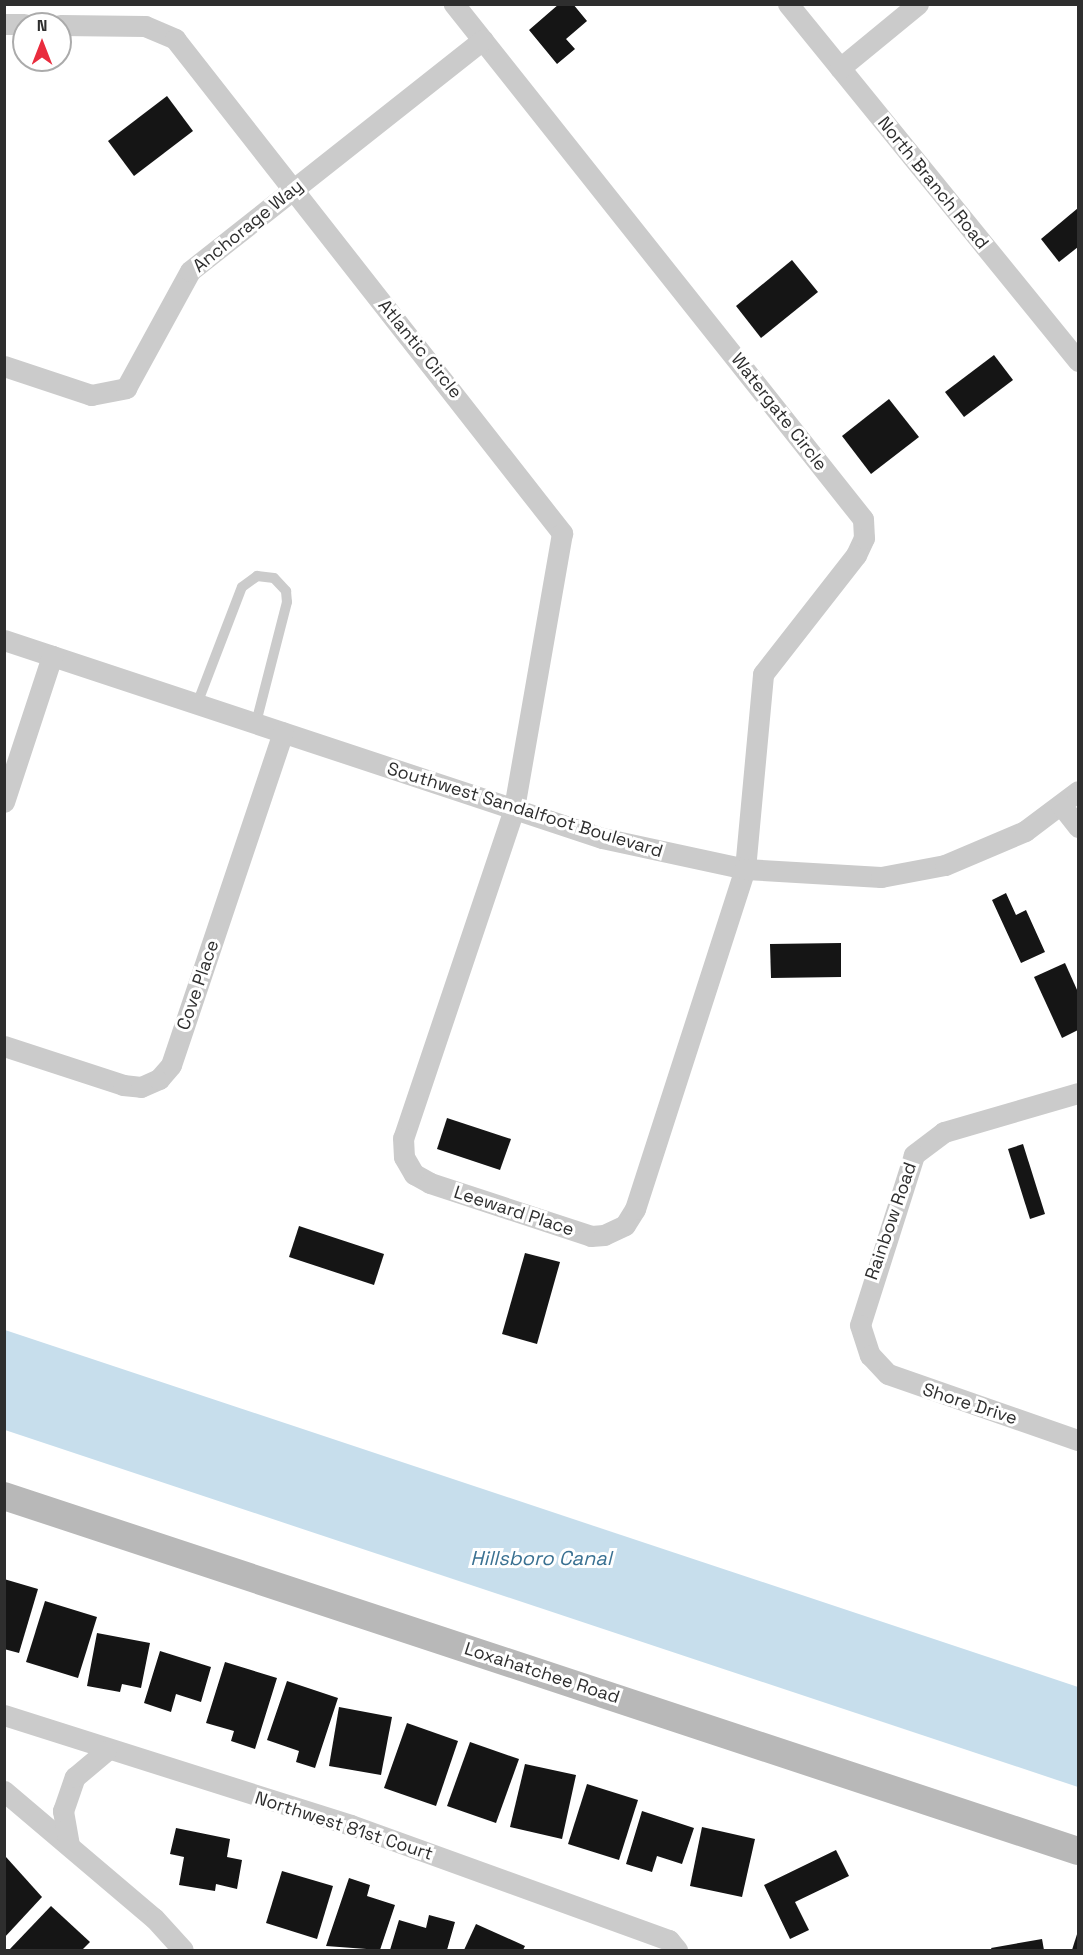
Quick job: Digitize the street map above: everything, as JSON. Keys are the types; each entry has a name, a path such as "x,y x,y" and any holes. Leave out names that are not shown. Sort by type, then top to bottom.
{"main road":[{"name":"Loxahatchee Road","path":"4,1496 1078,1851"}],"street":[{"name":"Watergate Circle","path":"454,4 863,519 864,538 856,555 763,674 745,869"},
{"name":"North Branch Road","path":"788,4 1078,361"},
{"path":"840,68 918,4"},
{"name":"Atlantic Circle","path":"72,25 145,26 175,39 562,533 514,809"},
{"name":"Anchorage Way","path":"4,366 91,395 126,388 190,271 483,40"},
{"name":"Southwest Sandalfoot Boulevard","path":"4,640 514,809 672,856 745,869 902,874 986,851 1061,805 1078,791"},
{"path":"4,802 52,656"},
{"name":"Cove Place","path":"4,1046 123,1085 141,1087 159,1080 171,1065 283,732"},
{"path":"1061,805 1078,827"},
{"name":"Leeward Place","path":"514,809 403,1138 404,1157 414,1174 430,1184 591,1236 625,1224 635,1209 745,869"},
{"name":"Rainbow Road","path":"870,1355 860,1325 861,1306 914,1155 944,1132 1078,1093"},
{"name":"Shore Drive","path":"870,1355 903,1382 1078,1440"},
{"name":"Northwest 81st Court","path":"4,1715 106,1751 351,1825 669,1940 677,1950"},
{"path":"69,1845 63,1811 75,1777 106,1751"},
{"path":"4,1791 154,1918 183,1950"}],"lane":[{"path":"198,704 242,587 257,576 274,578 286,591 287,602 256,723"}],"water":[{"name":"Hillsboro Canal","path":"5,1330 1078,1687 1078,1787 5,1430"}],"building":[{"path":"559,4 573,4 587,21 566,39 575,49 557,64 529,30"},
{"path":"167,96 193,131 134,176 108,141"},
{"path":"1078,208 1078,247 1059,262 1041,239"},
{"path":"792,260 818,292 761,338 736,306"},
{"path":"994,355 1013,380 964,417 945,392"},
{"path":"889,399 919,437 871,474 842,436"},
{"path":"1006,893 1016,915 1026,910 1045,952 1021,963 992,900"},
{"path":"841,943 841,977 771,978 770,944"},
{"path":"1065,963 1078,992 1078,1030 1062,1038 1034,977"},
{"path":"447,1118 511,1139 500,1170 437,1149"},
{"path":"1023,1144 1045,1214 1030,1219 1008,1149"},
{"path":"299,1226 384,1254 374,1285 289,1257"},
{"path":"525,1253 560,1262 537,1344 502,1334"},
{"path":"4,1579 38,1589 19,1653 4,1649"},
{"path":"45,1601 97,1617 78,1678 26,1662"},
{"path":"97,1633 150,1643 141,1688 122,1684 120,1692 87,1686"},
{"path":"160,1651 211,1667 201,1702 176,1694 171,1712 144,1703"},
{"path":"225,1662 277,1678 255,1749 231,1741 234,1731 206,1723"},
{"path":"287,1681 338,1698 315,1768 296,1762 299,1751 267,1740"},
{"path":"339,1707 392,1717 381,1775 329,1766"},
{"path":"407,1723 458,1741 436,1806 384,1788"},
{"path":"470,1742 519,1759 496,1823 447,1806"},
{"path":"525,1764 576,1775 562,1839 510,1827"},
{"path":"587,1784 638,1800 619,1860 568,1844"},
{"path":"642,1811 694,1828 682,1864 657,1856 652,1872 626,1864"},
{"path":"702,1827 755,1839 742,1897 690,1886"},
{"path":"176,1828 230,1839 227,1857 242,1860 237,1889 216,1884 215,1891 179,1885 184,1857 170,1854"},
{"path":"836,1850 849,1876 795,1902 809,1930 790,1939 764,1885"},
{"path":"6,1857 42,1897 4,1938 4,1858"},
{"path":"282,1871 333,1886 317,1939 266,1923"},
{"path":"349,1878 370,1885 367,1896 395,1905 380,1950 326,1946"},
{"path":"51,1906 90,1942 82,1950 9,1950"},
{"path":"429,1915 455,1922 447,1950 390,1950 399,1920 426,1928"},
{"path":"476,1924 525,1946 523,1950 464,1950"},
{"path":"1078,1931 1078,1950 1072,1950"},
{"path":"1042,1939 1044,1950 992,1950 991,1948"}]}
